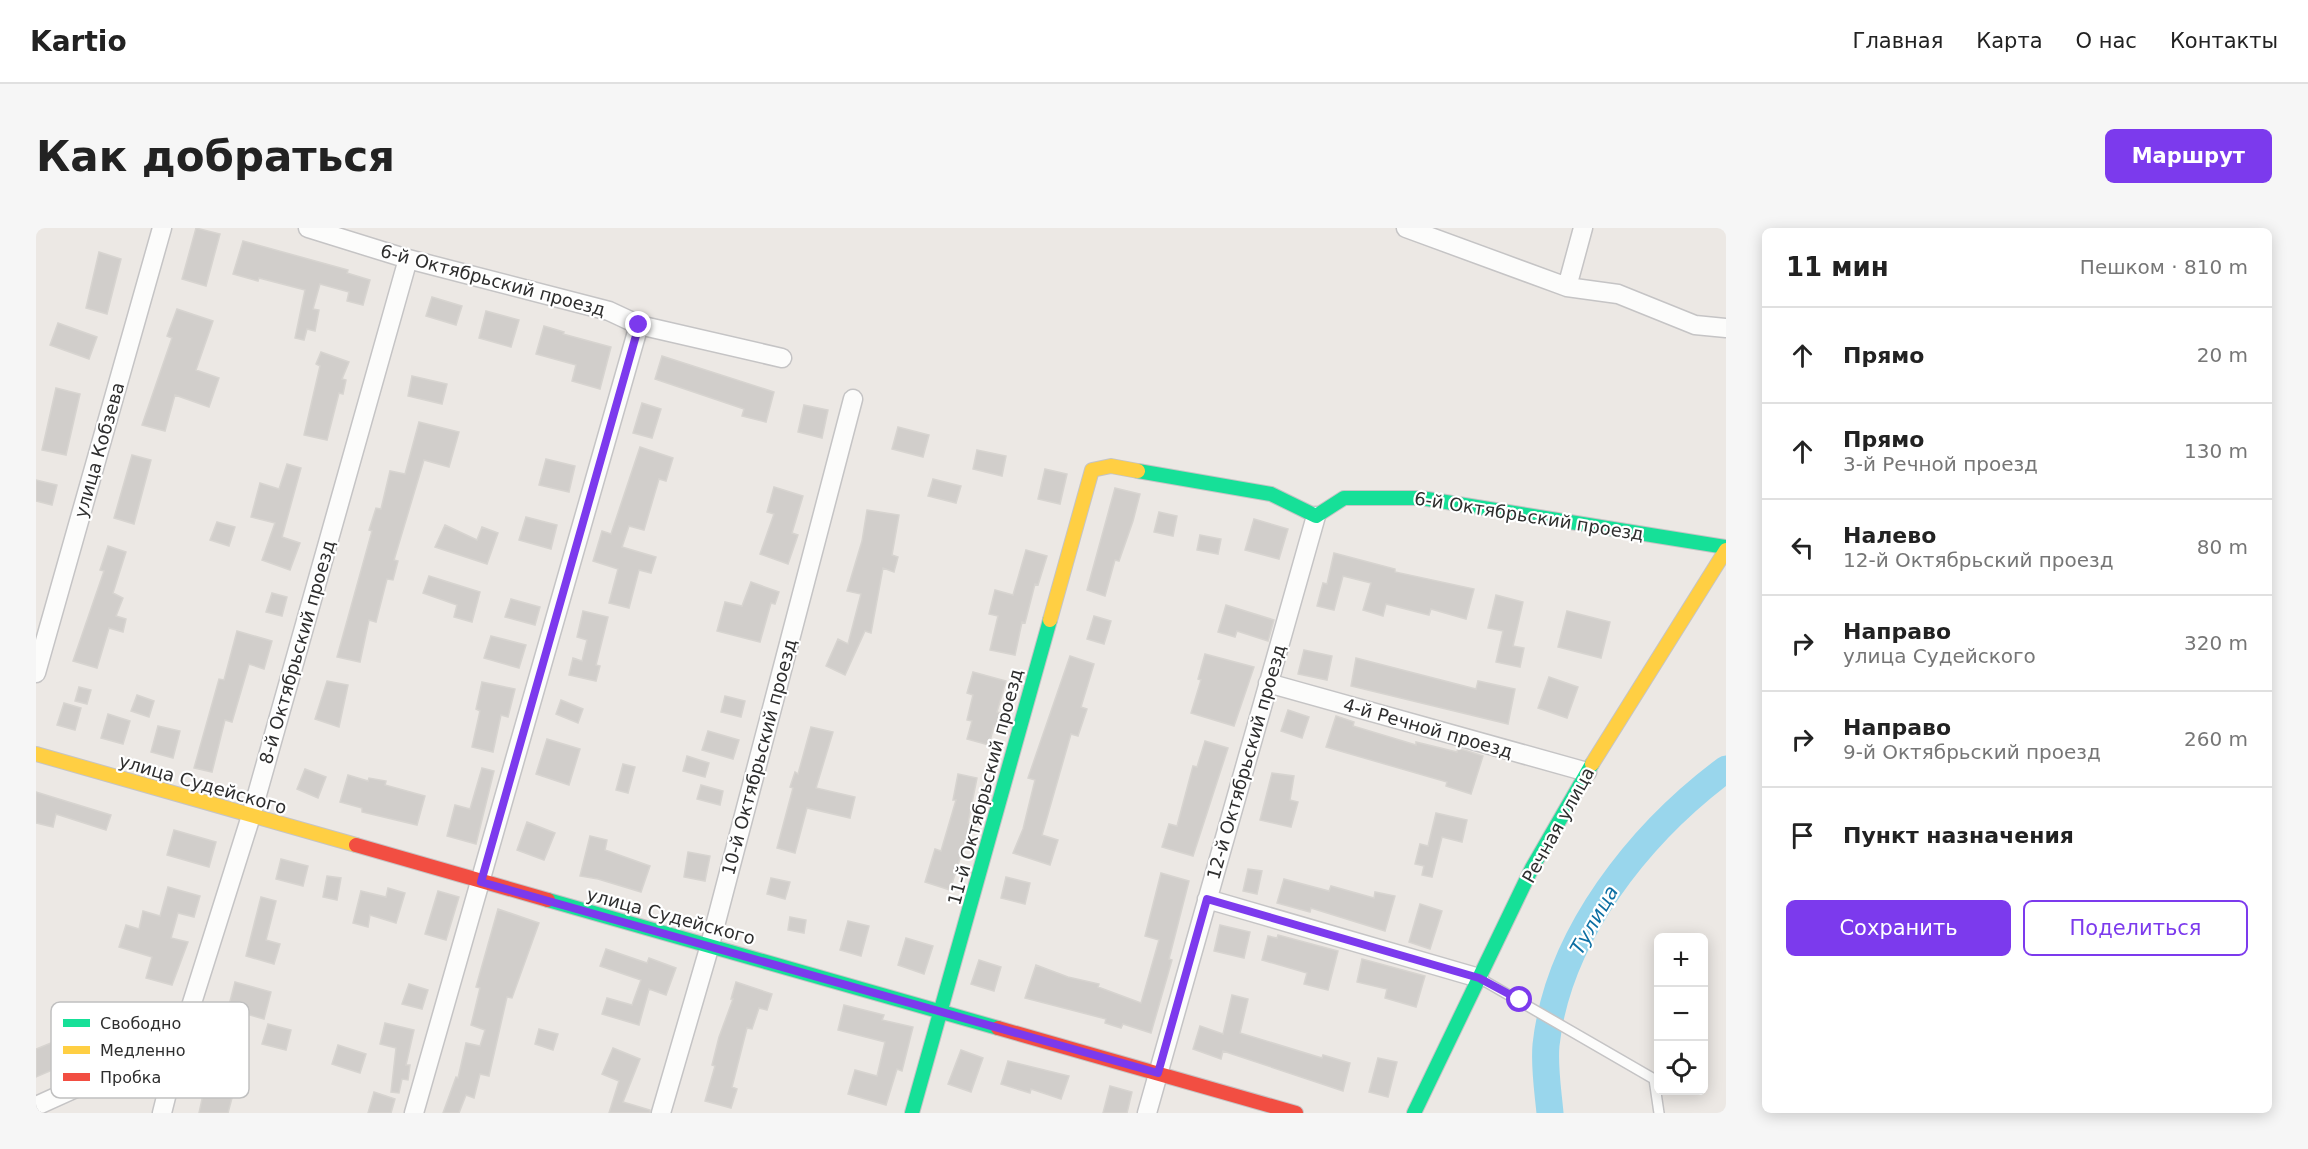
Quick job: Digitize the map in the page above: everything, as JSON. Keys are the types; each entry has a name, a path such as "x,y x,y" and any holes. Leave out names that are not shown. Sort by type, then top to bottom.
{"street":[{"name":"улица Кобзева","path":"36,672 162,228"},
{"name":"6-й Октябрьский проезд","path":"308,228 408,259 609,310 639,325 782,358"},
{"path":"1406,228 1567,287 1618,294 1695,325 1726,325"},
{"path":"1567,287 1583,228"},
{"name":"8-й Октябрьский проезд","path":"192,1002 251,816 408,259"},
{"path":"414,1113 639,325"},
{"name":"10-й Октябрьский проезд","path":"661,1113 710,945 853,399"},
{"name":"11-й Октябрьский проезд","path":"912,1113 942,1013 1092,470 1111,466 1271,494 1316,516"},
{"name":"6-й Октябрьский проезд","path":"1316,516 1344,498 1421,498 1726,548"},
{"name":"12-й Октябрьский проезд","path":"1147,1113 1316,516"},
{"name":"Речная улица","path":"1414,1113 1532,868 1587,772 1726,548"},
{"name":"4-й Речной проезд","path":"1268,683 1587,772"},
{"name":"улица Судейского","path":"36,754 1296,1113"},
{"path":"1207,899 1479,978"},
{"path":"36,1106 54,1098"},
{"name":"8-й Октябрьский проезд","path":"162,1113 166,1098"}],"lane":[{"path":"1479,978 1654,1079 1659,1113"}],"building":[{"path":"196,228 220,234 206,286 182,279"},
{"path":"243,241 348,270 347,273 370,280 363,305 347,301 349,292 320,284 313,309 319,310 315,331 307,329 304,340 295,338 305,290 233,274"},
{"path":"99,252 121,259 107,314 86,308"},
{"path":"432,297 462,306 456,325 426,316"},
{"path":"177,309 213,321 196,370 219,378 209,407 175,395 165,431 142,425 172,338 167,336"},
{"path":"486,311 519,320 511,347 479,338"},
{"path":"58,323 97,337 89,359 50,345"},
{"path":"544,326 564,332 563,334 611,347 600,389 572,381 576,365 536,354"},
{"path":"321,352 349,362 342,379 346,380 343,394 339,393 327,440 304,435 320,366 316,364"},
{"path":"662,356 774,392 766,422 742,416 744,409 655,379"},
{"path":"412,376 447,384 442,404 408,396"},
{"path":"56,388 80,394 66,455 42,450"},
{"path":"642,403 661,409 652,438 633,433"},
{"path":"804,405 828,410 822,438 798,432"},
{"path":"419,422 459,432 449,467 424,460 394,560 398,561 393,580 387,579 376,622 369,620 360,662 337,657 372,531 369,530 376,508 381,509 390,471 405,474"},
{"path":"898,427 929,435 923,457 892,449"},
{"path":"640,447 673,458 666,481 659,479 644,530 629,526 622,547 656,557 651,573 639,570 629,608 609,603 618,569 593,561 602,531 611,534"},
{"path":"977,450 1006,456 1002,476 973,469"},
{"path":"132,455 151,460 134,524 114,518"},
{"path":"546,459 575,466 569,492 539,485"},
{"path":"287,464 301,468 282,537 300,543 290,570 262,560 275,523 251,517 260,483 279,489"},
{"path":"1045,469 1067,474 1060,504 1038,499"},
{"path":"933,479 961,486 956,503 928,496"},
{"path":"36,480 57,485 52,505 36,501"},
{"path":"774,487 803,496 792,533 798,535 788,564 760,554 774,514 767,512"},
{"path":"1115,488 1140,494 1119,561 1115,560 1105,596 1087,590"},
{"path":"867,510 899,515 892,555 898,557 894,572 883,568 871,633 865,631 845,675 826,666 838,639 848,644 861,594 847,591 862,541"},
{"path":"1159,512 1177,516 1173,536 1154,532"},
{"path":"526,517 557,525 551,549 519,540"},
{"path":"1254,519 1288,529 1279,559 1245,550"},
{"path":"217,522 235,527 229,546 210,540"},
{"path":"445,525 477,540 482,527 498,533 487,564 435,547"},
{"path":"1200,535 1221,539 1218,554 1197,550"},
{"path":"108,546 126,552 113,593 123,598 116,616 126,619 123,632 109,628 97,668 73,661 104,571 100,570"},
{"path":"1026,550 1047,556 1038,585 1035,584 1025,623 1022,622 1015,655 990,650 998,616 989,614 995,590 1013,595"},
{"path":"1334,553 1395,569 1395,572 1474,589 1466,619 1431,609 1429,615 1386,604 1383,616 1363,610 1371,583 1343,576 1334,610 1317,606 1323,583 1327,584"},
{"path":"429,576 480,592 472,622 454,617 457,605 423,593"},
{"path":"751,582 779,592 775,604 771,603 760,642 717,631 725,602 742,606"},
{"path":"272,593 287,597 282,616 266,612"},
{"path":"1496,595 1523,602 1513,646 1524,648 1520,667 1496,662 1503,631 1488,628"},
{"path":"511,599 540,607 535,625 505,617"},
{"path":"1226,605 1274,620 1268,641 1237,631 1235,637 1218,632"},
{"path":"583,611 608,617 596,665 600,666 596,681 569,675 573,658 582,661 587,640 577,637"},
{"path":"1567,611 1610,622 1601,658 1558,647"},
{"path":"1094,616 1111,621 1104,644 1087,639"},
{"path":"237,631 272,641 264,669 249,664 232,722 225,720 212,772 194,768 219,679 224,680"},
{"path":"491,636 526,645 519,668 484,658"},
{"path":"1304,650 1332,656 1327,680 1298,674"},
{"path":"1205,654 1254,667 1234,726 1191,713 1201,680 1198,679"},
{"path":"1070,656 1094,664 1081,707 1087,709 1078,736 1071,734 1042,835 1058,840 1050,865 1013,853 1023,829 1035,780 1028,778"},
{"path":"1356,658 1476,689 1478,681 1515,689 1508,724 1351,686"},
{"path":"973,672 1006,681 997,712 1005,714 1001,728 994,726 989,745 967,739 972,721 967,720 973,695 967,693"},
{"path":"1549,677 1578,687 1567,718 1538,708"},
{"path":"327,681 348,685 339,727 315,719"},
{"path":"482,682 515,689 508,717 501,715 493,752 472,747 480,711 476,709"},
{"path":"79,687 91,690 87,704 75,701"},
{"path":"137,695 154,701 149,717 131,711"},
{"path":"725,696 745,701 741,717 721,712"},
{"path":"561,700 583,709 578,723 556,714"},
{"path":"64,703 81,708 75,730 57,725"},
{"path":"1288,710 1309,717 1302,738 1281,731"},
{"path":"108,714 130,721 123,744 101,738"},
{"path":"1336,716 1354,722 1353,726 1416,745 1416,742 1457,752 1458,748 1483,756 1471,794 1446,786 1447,782 1326,747"},
{"path":"158,726 180,731 173,758 151,752"},
{"path":"811,727 833,732 816,788 855,797 850,818 807,808 795,853 777,848 793,788 790,787 795,772 798,774"},
{"path":"708,731 739,740 733,759 702,750"},
{"path":"547,739 580,749 569,785 536,774"},
{"path":"1205,741 1228,748 1193,856 1162,847 1169,824 1177,826 1193,766 1197,767"},
{"path":"687,756 709,763 705,777 683,771"},
{"path":"623,764 635,767 628,793 616,790"},
{"path":"482,768 494,771 476,844 447,836 455,805 470,809"},
{"path":"305,769 326,777 318,798 297,789"},
{"path":"1272,773 1294,776 1290,800 1298,802 1291,827 1260,820"},
{"path":"958,774 977,778 968,823 971,824 950,890 925,882 935,849 941,851 956,800 953,800"},
{"path":"348,775 368,781 369,778 386,781 385,785 425,796 417,825 362,812 362,808 340,802"},
{"path":"701,785 723,791 720,805 697,799"},
{"path":"36,792 111,815 106,830 56,814 53,827 36,823"},
{"path":"1436,813 1467,820 1462,842 1442,837 1432,877 1422,875 1424,866 1415,864 1420,844 1428,846"},
{"path":"527,822 555,833 544,860 517,850"},
{"path":"174,830 216,842 209,867 167,855"},
{"path":"590,836 607,840 605,850 650,866 641,892 580,876"},
{"path":"688,852 710,856 705,881 684,877"},
{"path":"281,859 308,866 303,886 276,879"},
{"path":"1248,869 1262,871 1257,894 1243,891"},
{"path":"1161,873 1189,881 1169,959 1172,960 1151,1033 1123,1024 1121,1028 1105,1023 1106,1019 1025,998 1036,965 1068,977 1099,984 1098,987 1141,1003 1159,940 1145,936"},
{"path":"327,876 341,878 337,900 323,897"},
{"path":"1006,877 1030,883 1025,904 1001,898"},
{"path":"771,878 790,882 785,899 767,894"},
{"path":"1284,879 1329,891 1331,886 1374,898 1375,892 1395,896 1385,931 1311,908 1310,912 1277,903"},
{"path":"168,887 200,896 194,917 178,913 171,938 188,942 172,985 146,978 152,957 119,947 126,925 139,929 143,911 160,916"},
{"path":"388,888 405,893 396,923 370,915 368,927 353,923 361,891 386,897"},
{"path":"438,891 459,897 446,940 425,934"},
{"path":"261,897 276,901 266,940 280,944 274,964 246,956"},
{"path":"1420,904 1442,911 1430,949 1409,942"},
{"path":"498,909 539,923 512,998 507,997 489,1076 480,1074 474,1098 466,1095 459,1113 443,1113 456,1077 458,1078 466,1043 480,1046 485,1030 471,1025 480,988 476,987"},
{"path":"790,917 806,920 804,933 788,930"},
{"path":"848,921 869,926 861,956 840,950"},
{"path":"1220,925 1250,932 1244,958 1214,951"},
{"path":"1278,935 1338,951 1328,990 1304,984 1307,973 1262,960 1268,936 1277,938"},
{"path":"906,938 933,946 924,974 898,965"},
{"path":"606,949 647,963 649,958 676,968 666,995 649,989 639,1025 602,1014 607,998 632,1005 641,980 600,966"},
{"path":"1362,959 1425,976 1416,1007 1385,998 1387,989 1357,982"},
{"path":"979,960 1001,967 994,991 971,984"},
{"path":"235,982 271,992 264,1019 249,1015 249,1002 230,1002"},
{"path":"736,982 772,994 767,1010 759,1008 752,1029 747,1028 732,1087 737,1089 731,1108 705,1101 715,1066 712,1065 719,1037 733,999 731,999"},
{"path":"409,984 428,990 422,1009 402,1004"},
{"path":"1232,995 1248,999 1240,1033 1322,1058 1323,1055 1350,1063 1343,1091 1223,1051 1221,1059 1193,1049 1200,1026 1223,1034"},
{"path":"844,1005 884,1015 882,1020 913,1027 902,1071 897,1069 886,1105 848,1094 855,1070 877,1076 885,1042 838,1030"},
{"path":"385,1023 414,1030 406,1065 410,1065 408,1080 402,1079 399,1093 391,1092 396,1048 380,1044"},
{"path":"268,1024 291,1030 286,1050 262,1044"},
{"path":"539,1029 558,1034 553,1050 535,1044"},
{"path":"51,1043 51,1071 36,1077 36,1049"},
{"path":"338,1045 366,1054 360,1073 332,1064"},
{"path":"613,1048 640,1059 623,1102 650,1110 650,1113 609,1113 619,1081 602,1074"},
{"path":"961,1050 983,1058 971,1092 948,1084"},
{"path":"1378,1058 1397,1062 1388,1097 1369,1092"},
{"path":"1008,1061 1069,1076 1061,1099 1031,1089 1030,1093 1001,1084"},
{"path":"1110,1086 1132,1092 1127,1113 1103,1113"},
{"path":"374,1092 395,1099 391,1113 368,1113"},
{"path":"202,1098 232,1098 228,1113 199,1113"}],"waterway":[{"name":"Тулица","path":"1550,1113 1546,1045 1554,1004 1567,964 1586,926 1608,890 1634,855 1694,795 1726,769"}],"traffic: fast":[{"path":"1138,471 1271,494 1316,516 1344,498 1421,498 1726,547"},
{"path":"912,1113 1050,620"},
{"path":"1414,1113 1532,868 1592,764"},
{"path":"548,900 998,1028"}],"traffic: slow":[{"path":"1050,620 1092,470 1111,466 1138,471"},
{"path":"1592,764 1726,550"},
{"path":"36,754 356,845"}],"traffic: jam":[{"path":"356,845 548,900"},
{"path":"998,1028 1296,1113"}],"route":[{"path":"639,325 481,882 1158,1073 1207,899 1479,978 1520,1000"}]}
